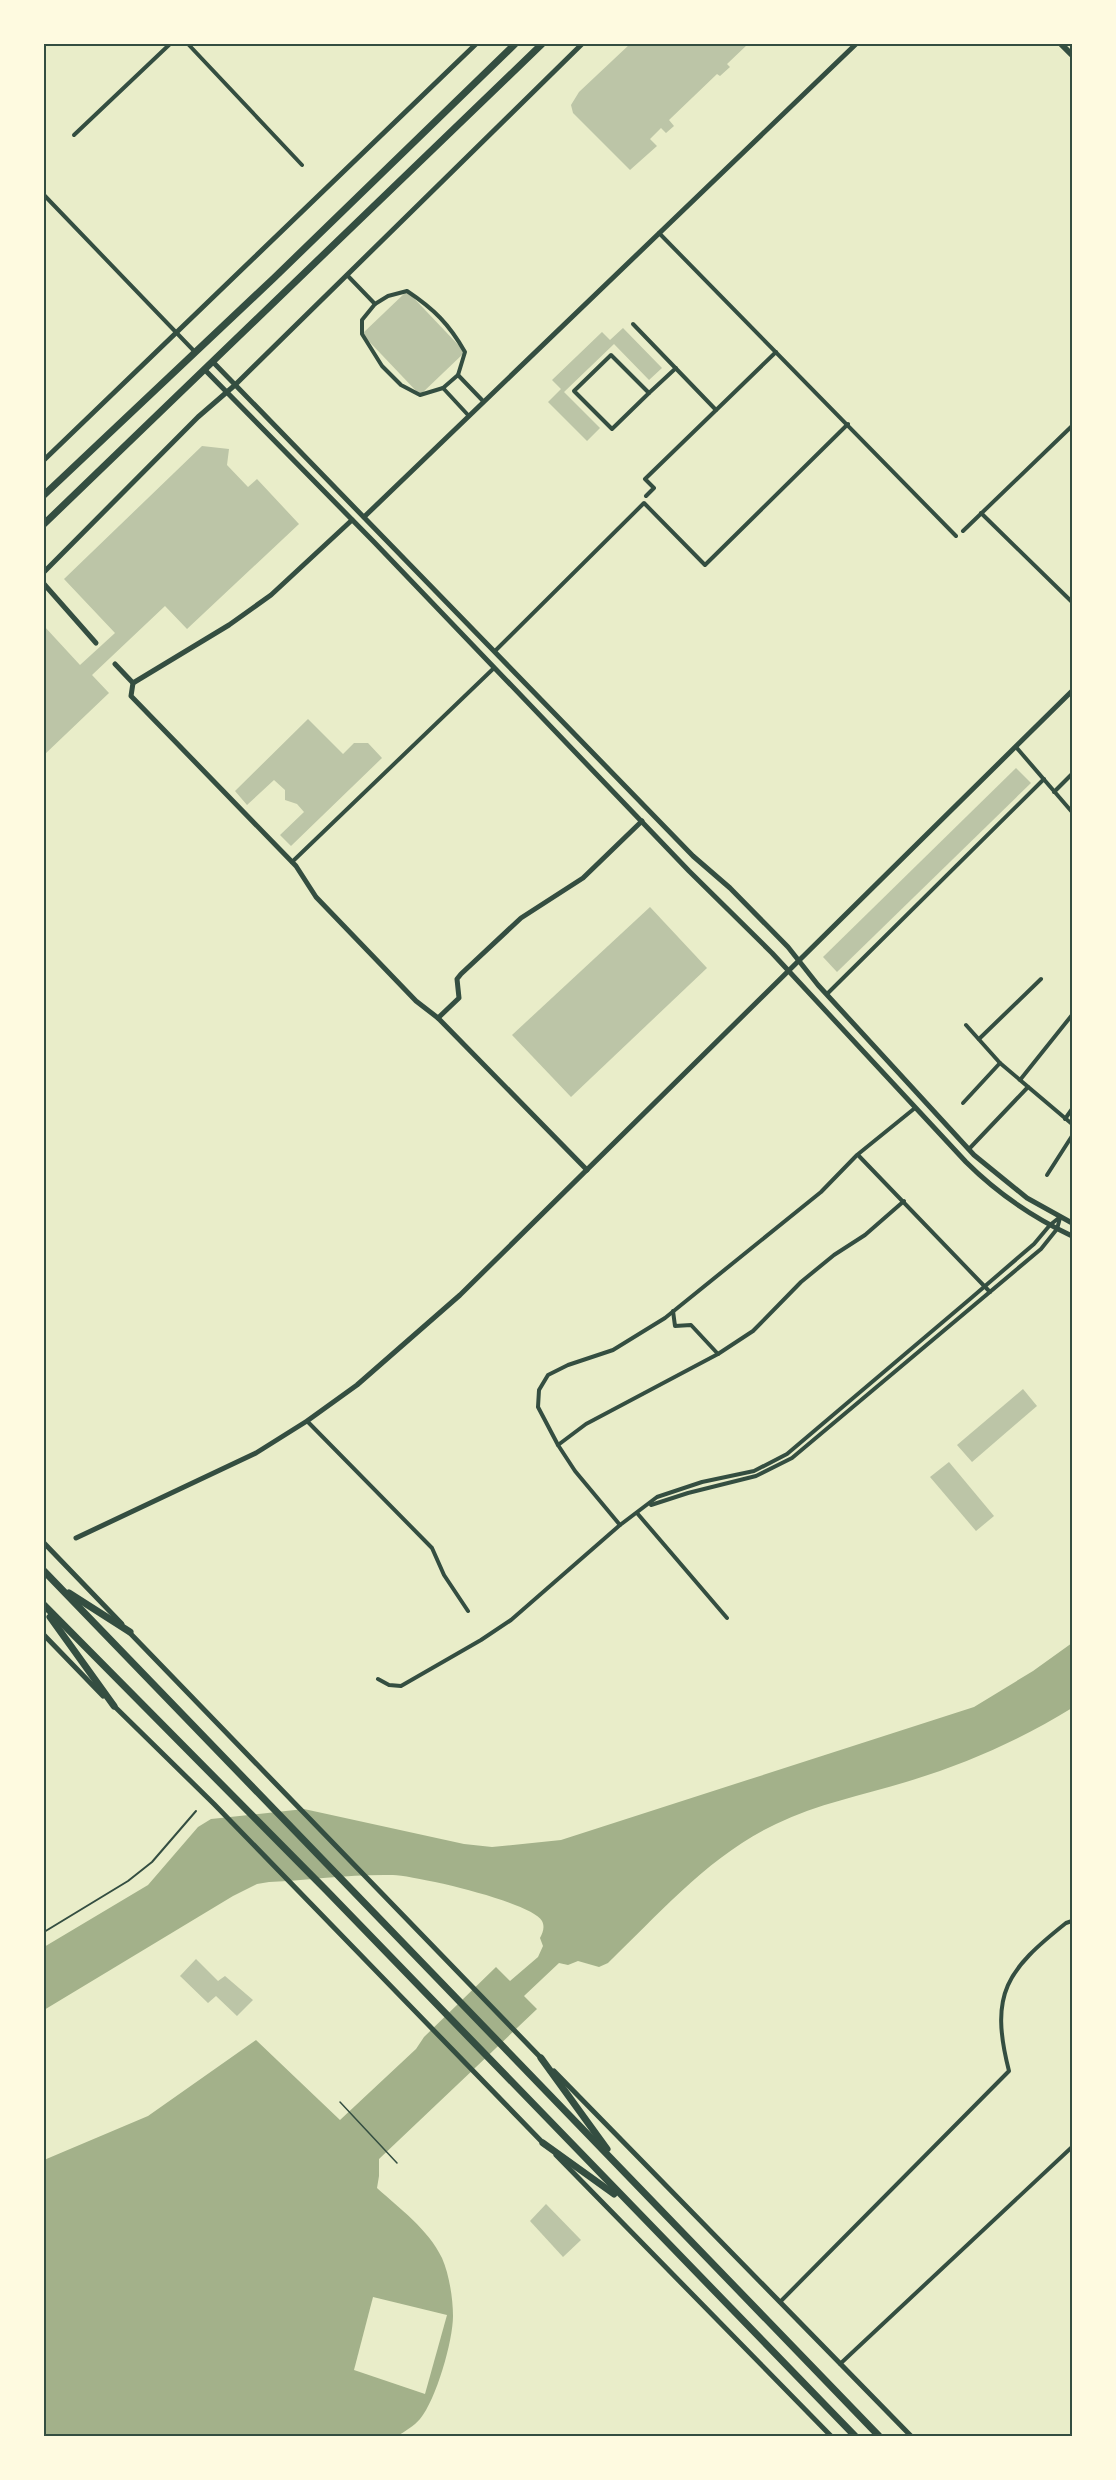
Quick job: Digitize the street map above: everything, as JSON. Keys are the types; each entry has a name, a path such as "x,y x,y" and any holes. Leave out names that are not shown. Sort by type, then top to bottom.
{"highway":[{"path":"44,495 196,353 515,44"},
{"path":"44,524 542,44"},
{"path":"44,1571 879,2436"},
{"path":"57,1585 130,1632"},
{"path":"44,1606 114,1706"},
{"path":"44,1606 327,1891 855,2436"},
{"path":"542,2058 622,2171"},
{"path":"543,2143 631,2206"}],"main road":[{"path":"1061,44 1072,55"}],"street":[{"path":"74,135 170,44"},
{"path":"188,44 302,165"},
{"path":"44,460 476,44"},
{"path":"44,572 198,417 235,385 582,44"},
{"path":"364,517 856,44"},
{"path":"44,195 196,353"},
{"path":"659,233 957,536"},
{"path":"347,274 375,303"},
{"path":"407,291 427,304 450,326 465,352 458,375 443,388 420,395 401,385 382,366 362,334 362,320 375,303 388,296 407,291"},
{"path":"633,324 716,410"},
{"path":"645,496 654,488 645,479 776,352"},
{"path":"649,393 611,355 574,391 612,429 676,368"},
{"path":"213,362 684,847 730,888 788,947 827,994 969,1149 1017,1191 1072,1223"},
{"path":"205,370 789,971 991,1187 1050,1225 1072,1236"},
{"path":"458,375 483,402"},
{"path":"443,388 468,415"},
{"path":"495,651 644,503 705,565 848,424"},
{"path":"963,531 1072,426"},
{"path":"981,513 1072,602"},
{"path":"133,683 229,626 272,595 352,520"},
{"path":"44,584 96,643"},
{"path":"115,664 133,683"},
{"path":"292,862 494,668"},
{"path":"133,683 131,696 292,862 316,897 416,1001 438,1018 587,1170"},
{"path":"76,1538 256,1453 307,1421 357,1385 460,1295 800,962 1072,691"},
{"path":"1016,747 1072,812"},
{"path":"1054,792 1072,774"},
{"path":"827,994 1044,779"},
{"path":"438,1018 459,998 457,979 461,974 521,918 583,878 642,820"},
{"path":"979,1040 1041,979"},
{"path":"1020,1080 1072,1015"},
{"path":"966,1025 1000,1063 1072,1124"},
{"path":"963,1103 1000,1063"},
{"path":"969,1149 1028,1087"},
{"path":"620,1525 575,1471 558,1446 538,1407 540,1390 548,1375 568,1365 613,1350 673,1311 821,1192 857,1155 915,1108"},
{"path":"1065,1119 1072,1109"},
{"path":"1047,1175 1072,1137"},
{"path":"857,1155 990,1292"},
{"path":"558,1446 586,1424 718,1354 753,1331 801,1282 834,1255 865,1235 904,1201"},
{"path":"378,1679 389,1685 402,1686 481,1640 511,1620 620,1525 657,1497 702,1482 754,1471 787,1454 1034,1244 1060,1217"},
{"path":"649,1505 756,1476 792,1458 1041,1249 1057,1229 1060,1217"},
{"path":"673,1311 675,1326 691,1325 718,1354"},
{"path":"307,1421 432,1548 444,1575 468,1611"},
{"path":"637,1514 727,1618"},
{"path":"44,1543 513,2030 911,2436"},
{"path":"44,1635 214,1804 602,2201 680,2284 831,2436"},
{"path":"780,2302 1010,2071 1001,2039 1001,2010 1009,1980 1032,1950 1066,1923 1072,1921"},
{"path":"840,2364 1072,2147"}],"lane":[{"path":"44,1932 128,1881 152,1862 196,1811"}],"path":[{"path":"340,2102 397,2163"}],"shaded area":[{"path":"1072,1643 1072,1708 1033,1731 971,1759 906,1782 808,1811 752,1837 729,1852 687,1886 608,1963 599,1967 578,1961 568,1965 559,1963 524,1996 537,2009 379,2159 377,2188 413,2220 436,2248 449,2279 453,2309 450,2340 437,2385 426,2410 412,2426 398,2436 44,2436 44,2160 148,2116 256,2040 340,2120 416,2049 424,2037 496,1967 510,1981 538,1957 543,1946 540,1938 543,1923 534,1914 497,1898 448,1885 393,1875 269,1882 257,1884 233,1896 44,2010 44,1947 148,1885 198,1827 211,1819 304,1809 464,1844 492,1847 561,1840 974,1707 1033,1671"}],"pier":[{"path":"373,2297 447,2315 425,2394 354,2370"}],"building":[{"path":"630,44 748,44 727,64 730,67 720,76 717,74 669,120 674,126 666,133 661,128 650,139 657,146 630,170 573,113 571,105 579,92"},
{"path":"407,291 465,352 420,395 362,334"},
{"path":"623,328 662,368 649,380 614,344 564,392 600,428 587,441 548,402 561,389 552,380 602,332 610,340"},
{"path":"202,446 229,449 227,465 248,487 257,479 299,524 187,629 165,606 92,675 109,693 44,755 44,626 80,665 115,633 64,579"},
{"path":"308,719 343,754 354,743 368,743 382,758 291,846 280,835 304,812 297,804 285,800 285,790 274,780 247,805 235,791"},
{"path":"1016,768 1031,783 837,972 823,957"},
{"path":"650,907 707,968 571,1097 512,1035"},
{"path":"1023,1389 1037,1406 972,1462 957,1445"},
{"path":"949,1462 994,1516 976,1531 930,1477"},
{"path":"196,1959 218,1981 225,1976 253,2000 237,2016 216,1996 208,2003 180,1976"},
{"path":"546,2204 581,2240 563,2257 530,2221"}]}
